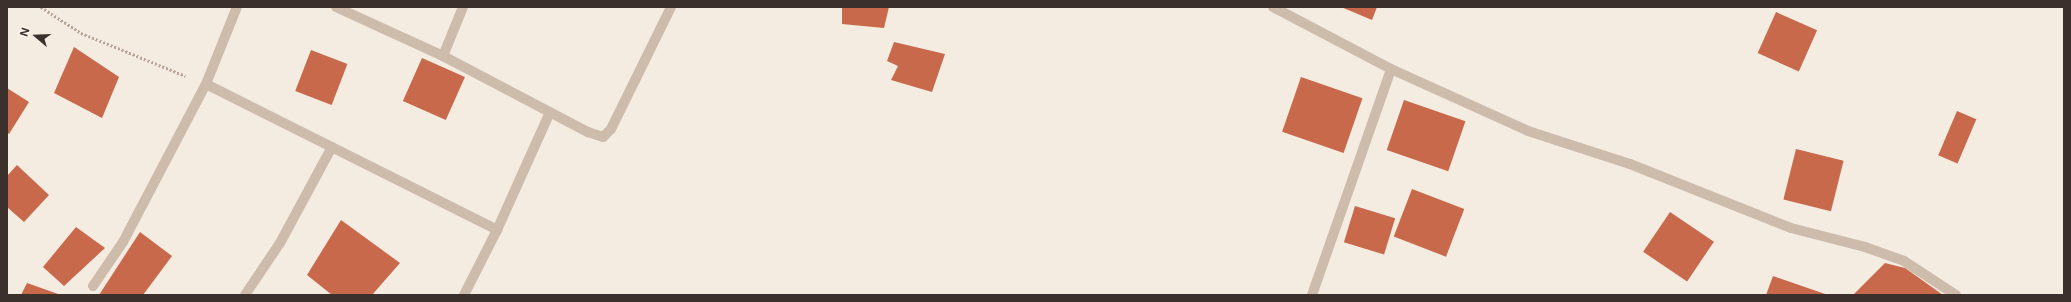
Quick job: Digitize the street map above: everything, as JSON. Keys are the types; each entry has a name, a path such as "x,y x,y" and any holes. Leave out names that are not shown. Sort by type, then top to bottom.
{"street":[{"path":"93,286 123,242 206,84 237,7"},
{"path":"336,7 443,56 588,132 603,137 611,129 671,7"},
{"path":"443,56 463,7"},
{"path":"1274,7 1391,69 1528,131 1630,164 1791,228 1865,247 1904,261 1956,295"},
{"path":"1312,295 1391,69"},
{"path":"206,84 497,230"},
{"path":"464,295 497,230 550,112"},
{"path":"245,295 280,243 332,147"}],"path":[{"path":"41,7 81,33 206,84"}],"building":[{"path":"842,7 889,7 884,28 842,24"},
{"path":"1341,7 1377,7 1372,20"},
{"path":"1776,12 1817,30 1799,71 1758,53"},
{"path":"894,42 945,54 932,92 891,80 898,66 887,61"},
{"path":"74,47 119,77 102,118 54,93"},
{"path":"311,50 347,64 332,105 295,91"},
{"path":"422,58 465,77 446,120 403,101"},
{"path":"1301,77 1362,98 1344,153 1282,132"},
{"path":"7,88 29,102 9,134 7,133"},
{"path":"1404,100 1465,121 1448,171 1387,150"},
{"path":"1957,111 1976,119 1958,163 1938,155"},
{"path":"1796,149 1844,161 1831,211 1783,199"},
{"path":"17,165 49,195 24,222 7,207 7,176"},
{"path":"1412,189 1464,209 1446,257 1394,237"},
{"path":"1355,206 1395,218 1384,255 1344,242"},
{"path":"1670,212 1714,242 1687,281 1643,252"},
{"path":"341,220 400,263 372,295 332,295 307,275"},
{"path":"76,227 105,248 64,286 43,267"},
{"path":"140,232 172,256 143,295 99,295"},
{"path":"1885,263 1905,268 1943,295 1853,295"},
{"path":"1773,276 1828,295 1766,295"},
{"path":"27,283 61,295 21,295"}]}
